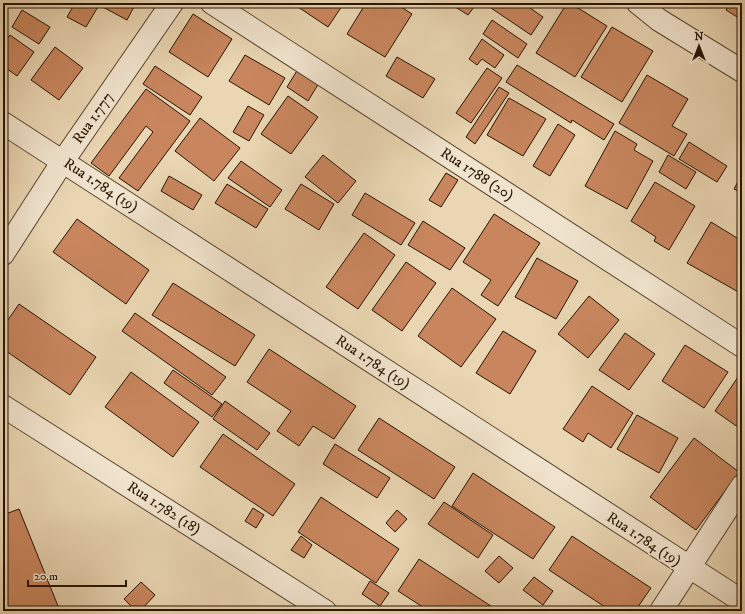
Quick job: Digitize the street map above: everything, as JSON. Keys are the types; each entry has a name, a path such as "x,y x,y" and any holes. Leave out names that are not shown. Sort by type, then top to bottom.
{"street":[{"name":"Rua 1.777","path":"3,254 63,161 172,3"},
{"name":"Rua 1788 (20)","path":"212,3 742,346"},
{"path":"638,3 658,20 742,72"},
{"name":"Rua 1.784 (19)","path":"3,123 742,601"},
{"name":"Rua 1.782 (18)","path":"3,406 325,611"},
{"path":"661,611 742,486"}],"building":[{"path":"3,3 9,3 3,13"},
{"path":"75,3 136,3 127,20 99,5 86,27 67,17"},
{"path":"292,3 344,3 328,27"},
{"path":"366,3 395,3 412,14 385,57 347,34"},
{"path":"449,3 477,3 468,15"},
{"path":"494,3 523,3 543,17 531,35 491,8"},
{"path":"567,3 570,3 607,26 575,77 536,53"},
{"path":"730,3 742,3 742,20 726,10"},
{"path":"22,10 50,27 39,44 12,27"},
{"path":"193,14 232,39 208,77 169,52"},
{"path":"492,20 527,44 518,58 483,34"},
{"path":"612,27 653,51 622,102 581,77"},
{"path":"10,35 34,52 17,76 3,66 3,45"},
{"path":"482,39 504,55 495,68 482,59 477,65 469,59"},
{"path":"55,47 83,68 59,100 31,80"},
{"path":"245,55 285,78 269,105 229,81"},
{"path":"397,57 435,79 423,98 386,76"},
{"path":"517,65 614,124 604,140 572,120 571,123 506,82"},
{"path":"155,66 202,97 190,115 143,84"},
{"path":"487,68 502,78 471,123 456,113"},
{"path":"298,69 319,83 308,101 287,87"},
{"path":"647,75 688,99 672,126 687,134 674,156 619,123"},
{"path":"499,87 509,93 475,144 466,137"},
{"path":"146,89 190,121 138,191 119,178 153,132 146,126 109,176 91,163"},
{"path":"288,96 318,117 291,154 261,134"},
{"path":"509,98 546,119 523,156 487,135"},
{"path":"248,106 264,115 249,141 233,132"},
{"path":"200,118 240,148 214,181 175,151"},
{"path":"558,124 575,135 550,176 533,166"},
{"path":"615,131 637,144 634,150 653,161 627,209 585,186"},
{"path":"689,142 727,166 717,182 679,159"},
{"path":"323,155 356,181 338,203 305,177"},
{"path":"668,155 696,172 686,189 659,172"},
{"path":"241,161 282,190 270,207 228,178"},
{"path":"446,173 458,180 441,207 429,200"},
{"path":"742,174 742,193 734,189"},
{"path":"169,176 202,195 193,210 161,191"},
{"path":"655,182 695,206 669,250 654,241 656,237 631,221"},
{"path":"227,184 268,209 256,228 215,203"},
{"path":"301,184 334,204 319,230 285,209"},
{"path":"365,193 415,223 401,245 352,215"},
{"path":"494,214 540,243 498,306 481,295 491,280 463,262"},
{"path":"77,219 149,270 126,304 53,252"},
{"path":"423,221 465,248 450,270 408,245"},
{"path":"711,222 742,241 742,294 687,263"},
{"path":"364,233 395,255 358,309 326,287"},
{"path":"537,258 578,281 556,319 515,297"},
{"path":"406,262 436,283 402,331 372,310"},
{"path":"173,283 255,335 235,366 152,315"},
{"path":"452,288 496,319 461,367 418,336"},
{"path":"589,296 619,320 588,358 558,334"},
{"path":"19,304 96,357 70,395 3,349 3,327"},
{"path":"135,313 226,377 212,395 122,331"},
{"path":"503,331 536,351 510,394 476,373"},
{"path":"625,333 655,354 629,390 599,370"},
{"path":"685,345 728,372 704,408 662,381"},
{"path":"269,349 356,406 334,439 313,426 299,446 277,431 291,411 247,382"},
{"path":"173,370 222,404 212,417 164,383"},
{"path":"131,372 199,422 173,457 105,407"},
{"path":"738,377 742,380 742,430 715,411"},
{"path":"592,386 633,413 611,448 588,433 583,442 563,429"},
{"path":"225,401 270,433 257,450 213,419"},
{"path":"637,415 678,438 659,473 617,449"},
{"path":"379,418 455,467 434,499 358,450"},
{"path":"223,434 295,484 273,516 200,467"},
{"path":"694,438 739,472 696,530 650,497"},
{"path":"335,444 390,478 377,498 323,464"},
{"path":"473,473 555,527 533,559 452,506"},
{"path":"321,497 399,549 376,583 298,532"},
{"path":"444,502 493,535 478,558 428,524"},
{"path":"253,508 264,515 256,528 245,521"},
{"path":"19,509 60,611 3,611 3,515"},
{"path":"397,510 407,519 395,532 386,523"},
{"path":"301,536 312,545 304,558 291,550"},
{"path":"572,536 651,588 635,611 611,611 549,570"},
{"path":"499,556 513,568 499,583 485,571"},
{"path":"419,559 497,610 429,611 398,591"},
{"path":"534,577 553,591 543,605 523,590"},
{"path":"370,581 389,593 380,606 362,594"},
{"path":"141,582 155,595 140,611 136,611 124,599"}]}
